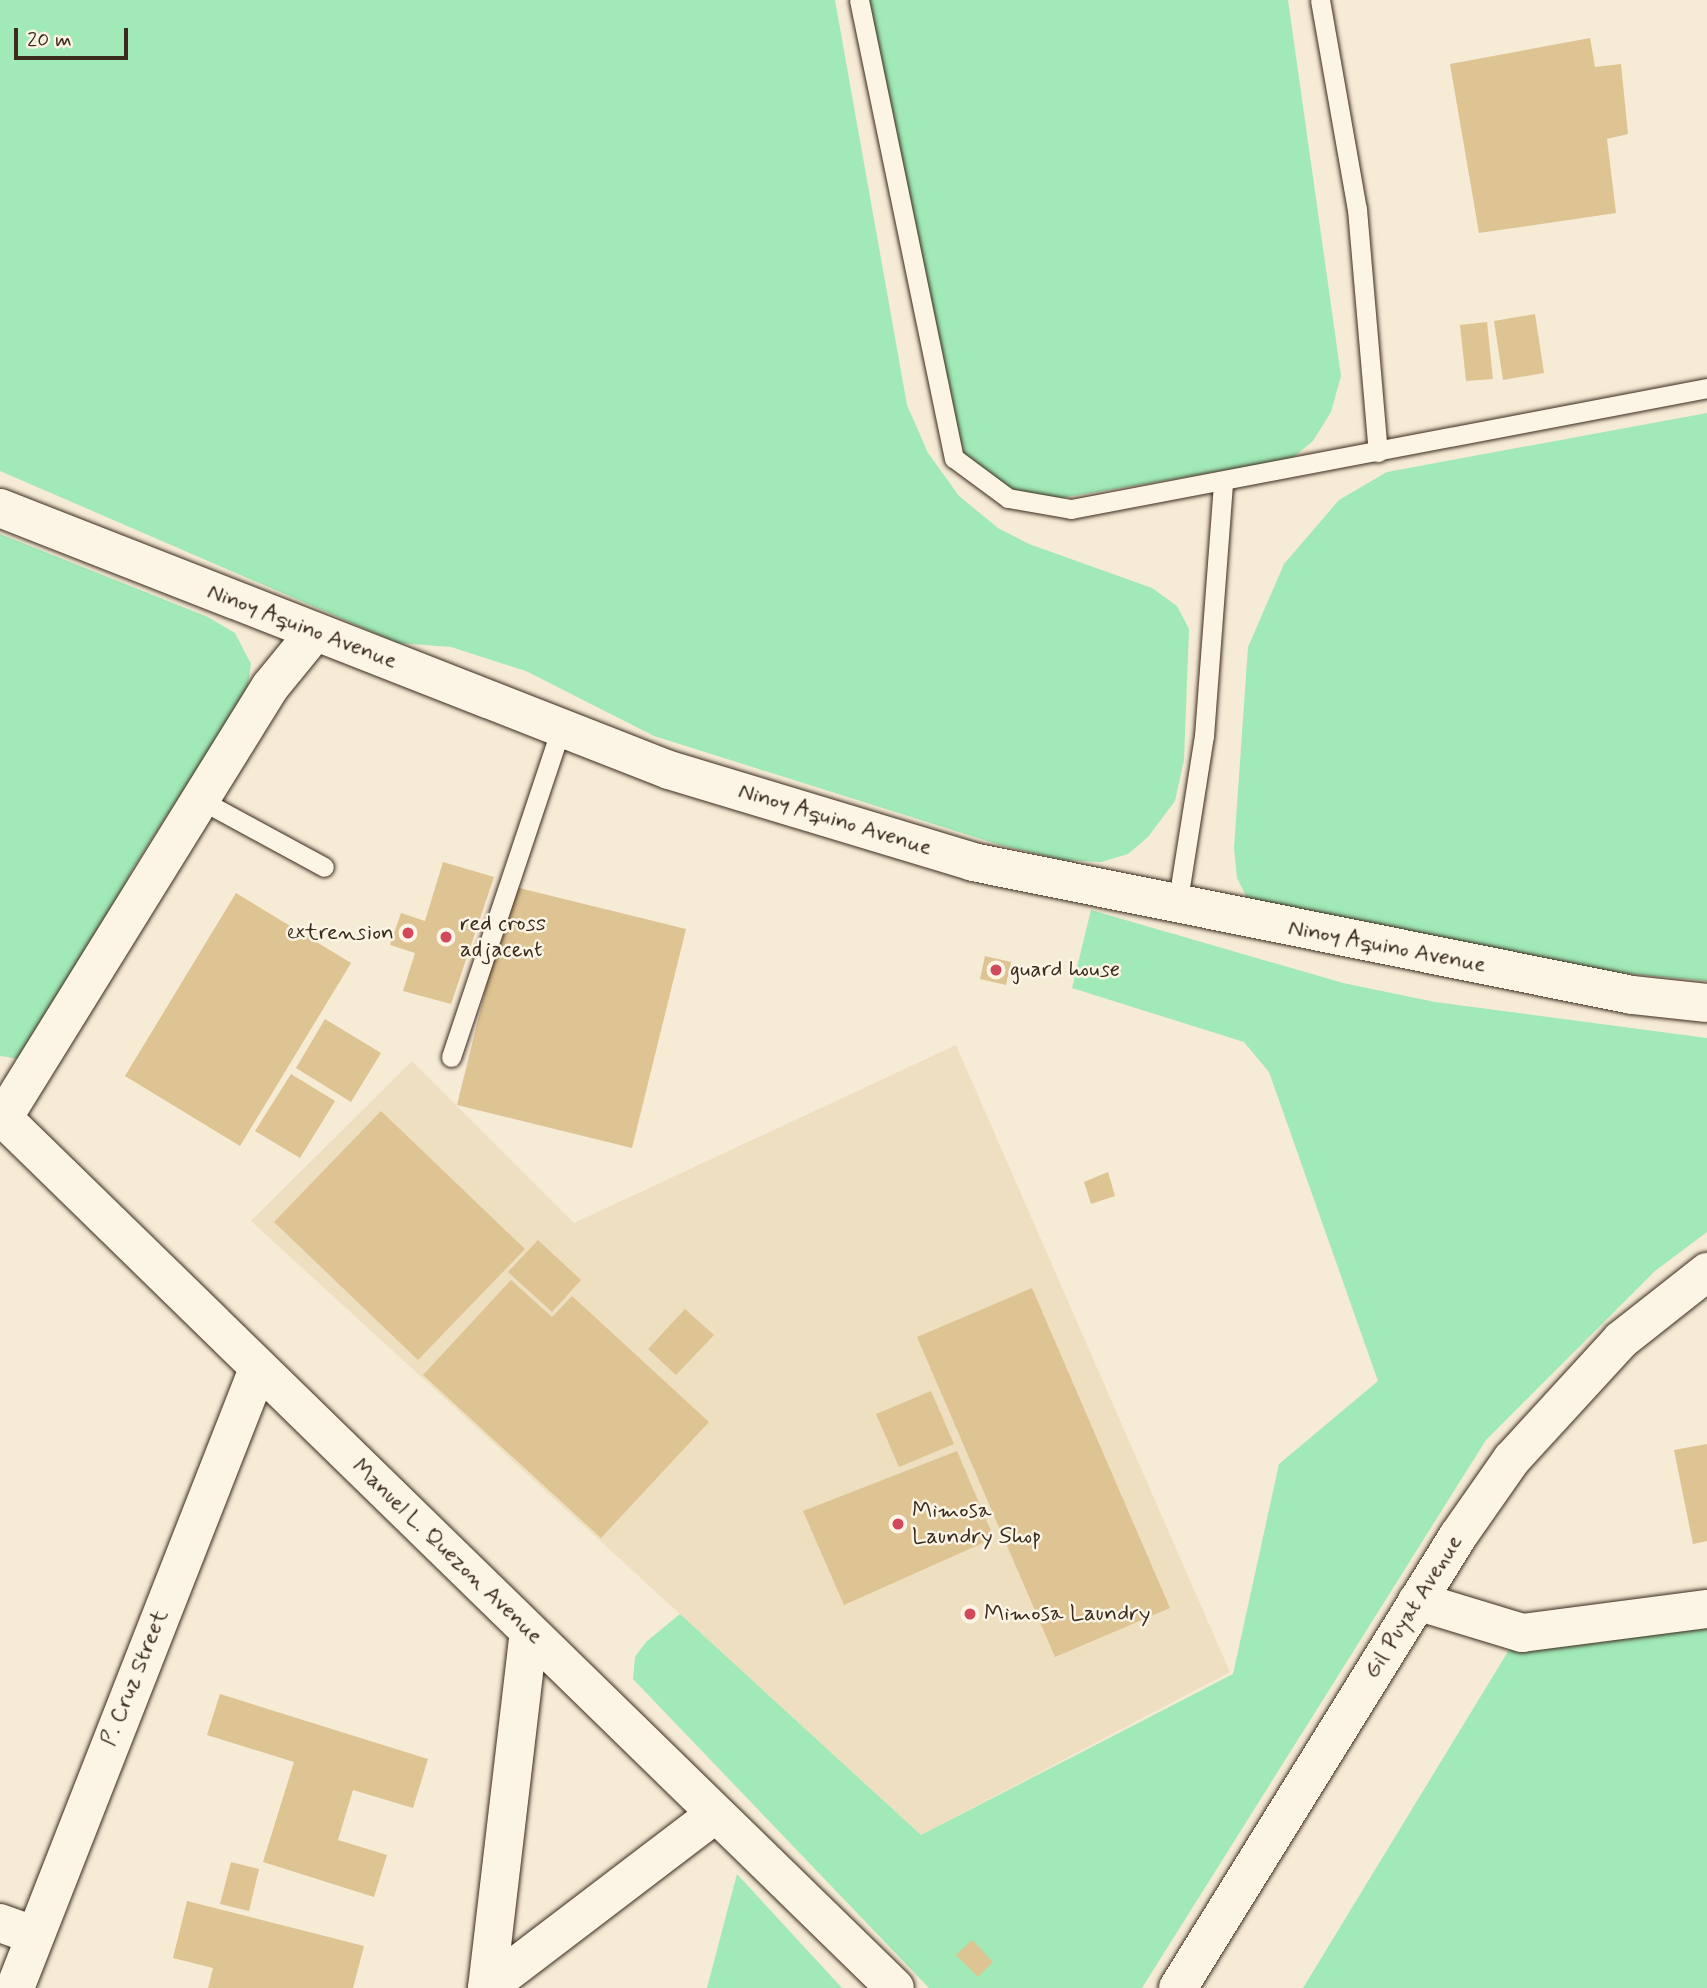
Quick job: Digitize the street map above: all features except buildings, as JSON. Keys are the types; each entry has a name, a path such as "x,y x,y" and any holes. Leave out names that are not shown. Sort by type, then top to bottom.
{"street":[{"name":"Ninoy Aquino Avenue","path":"0,508 669,770 973,862 1177,906 1632,995 1707,1003"},
{"path":"2,1116 270,687 315,632"},
{"name":"Manuel L. Quezon Avenue","path":"2,1116 714,1815 895,1988"},
{"name":"Gil Puyat Avenue","path":"1178,1988 1417,1601 1512,1459 1558,1405 1621,1340 1707,1272"},
{"name":"P. Cruz Street","path":"15,1988 16,1929 258,1369"},
{"path":"1417,1601 1522,1633 1707,1609"},
{"path":"487,1988 529,1632"},
{"path":"487,1988 714,1815"}],"lane":[{"path":"859,0 954,458 1008,498 1071,509 1707,388"},
{"path":"1320,0 1357,209 1378,452"},
{"path":"1177,906 1204,736 1223,482"},
{"path":"451,1057 561,728"},
{"path":"199,799 324,867"}],"shaded area":[{"path":"956,1045 1230,1672 921,1835 251,1221 412,1061 574,1223"}],"green space":[{"path":"0,0 835,0 907,405 928,453 959,496 998,528 1029,544 1152,588 1177,606 1189,629 1184,760 1175,801 1148,837 1128,854 1101,862 1063,860 1000,845 654,736 526,671 451,647 398,643 0,471"},
{"path":"869,0 1288,0 1341,376 1331,412 1313,441 1291,459 1056,499 1019,494 990,479 967,458 946,408 869,17"},
{"path":"1707,413 1707,981 1478,960 1247,898 1237,878 1234,848 1248,647 1284,564 1339,500 1387,472"},
{"path":"0,534 208,617 235,633 251,664 247,691 132,870 73,989 27,1060 0,1056"},
{"path":"1091,910 1343,983 1435,1002 1707,1038 1707,1232 1655,1271 1486,1440 1142,1988 929,1988 633,1679 635,1657 646,1642 680,1614 921,1835 1233,1674 1279,1464 1378,1381 1269,1072 1244,1042 1072,988"},
{"path":"1707,1594 1707,1988 1303,1988 1529,1617"},
{"path":"737,1874 842,1988 707,1988"}],"place":[{"name":"extrension","path":"408,933"},
{"name":"red cross adjacent","path":"446,937"},
{"name":"guard house","path":"996,970"},
{"name":"Mimosa Laundry Shop","path":"898,1524"},
{"name":"Mimosa Laundry","path":"970,1614"}]}
